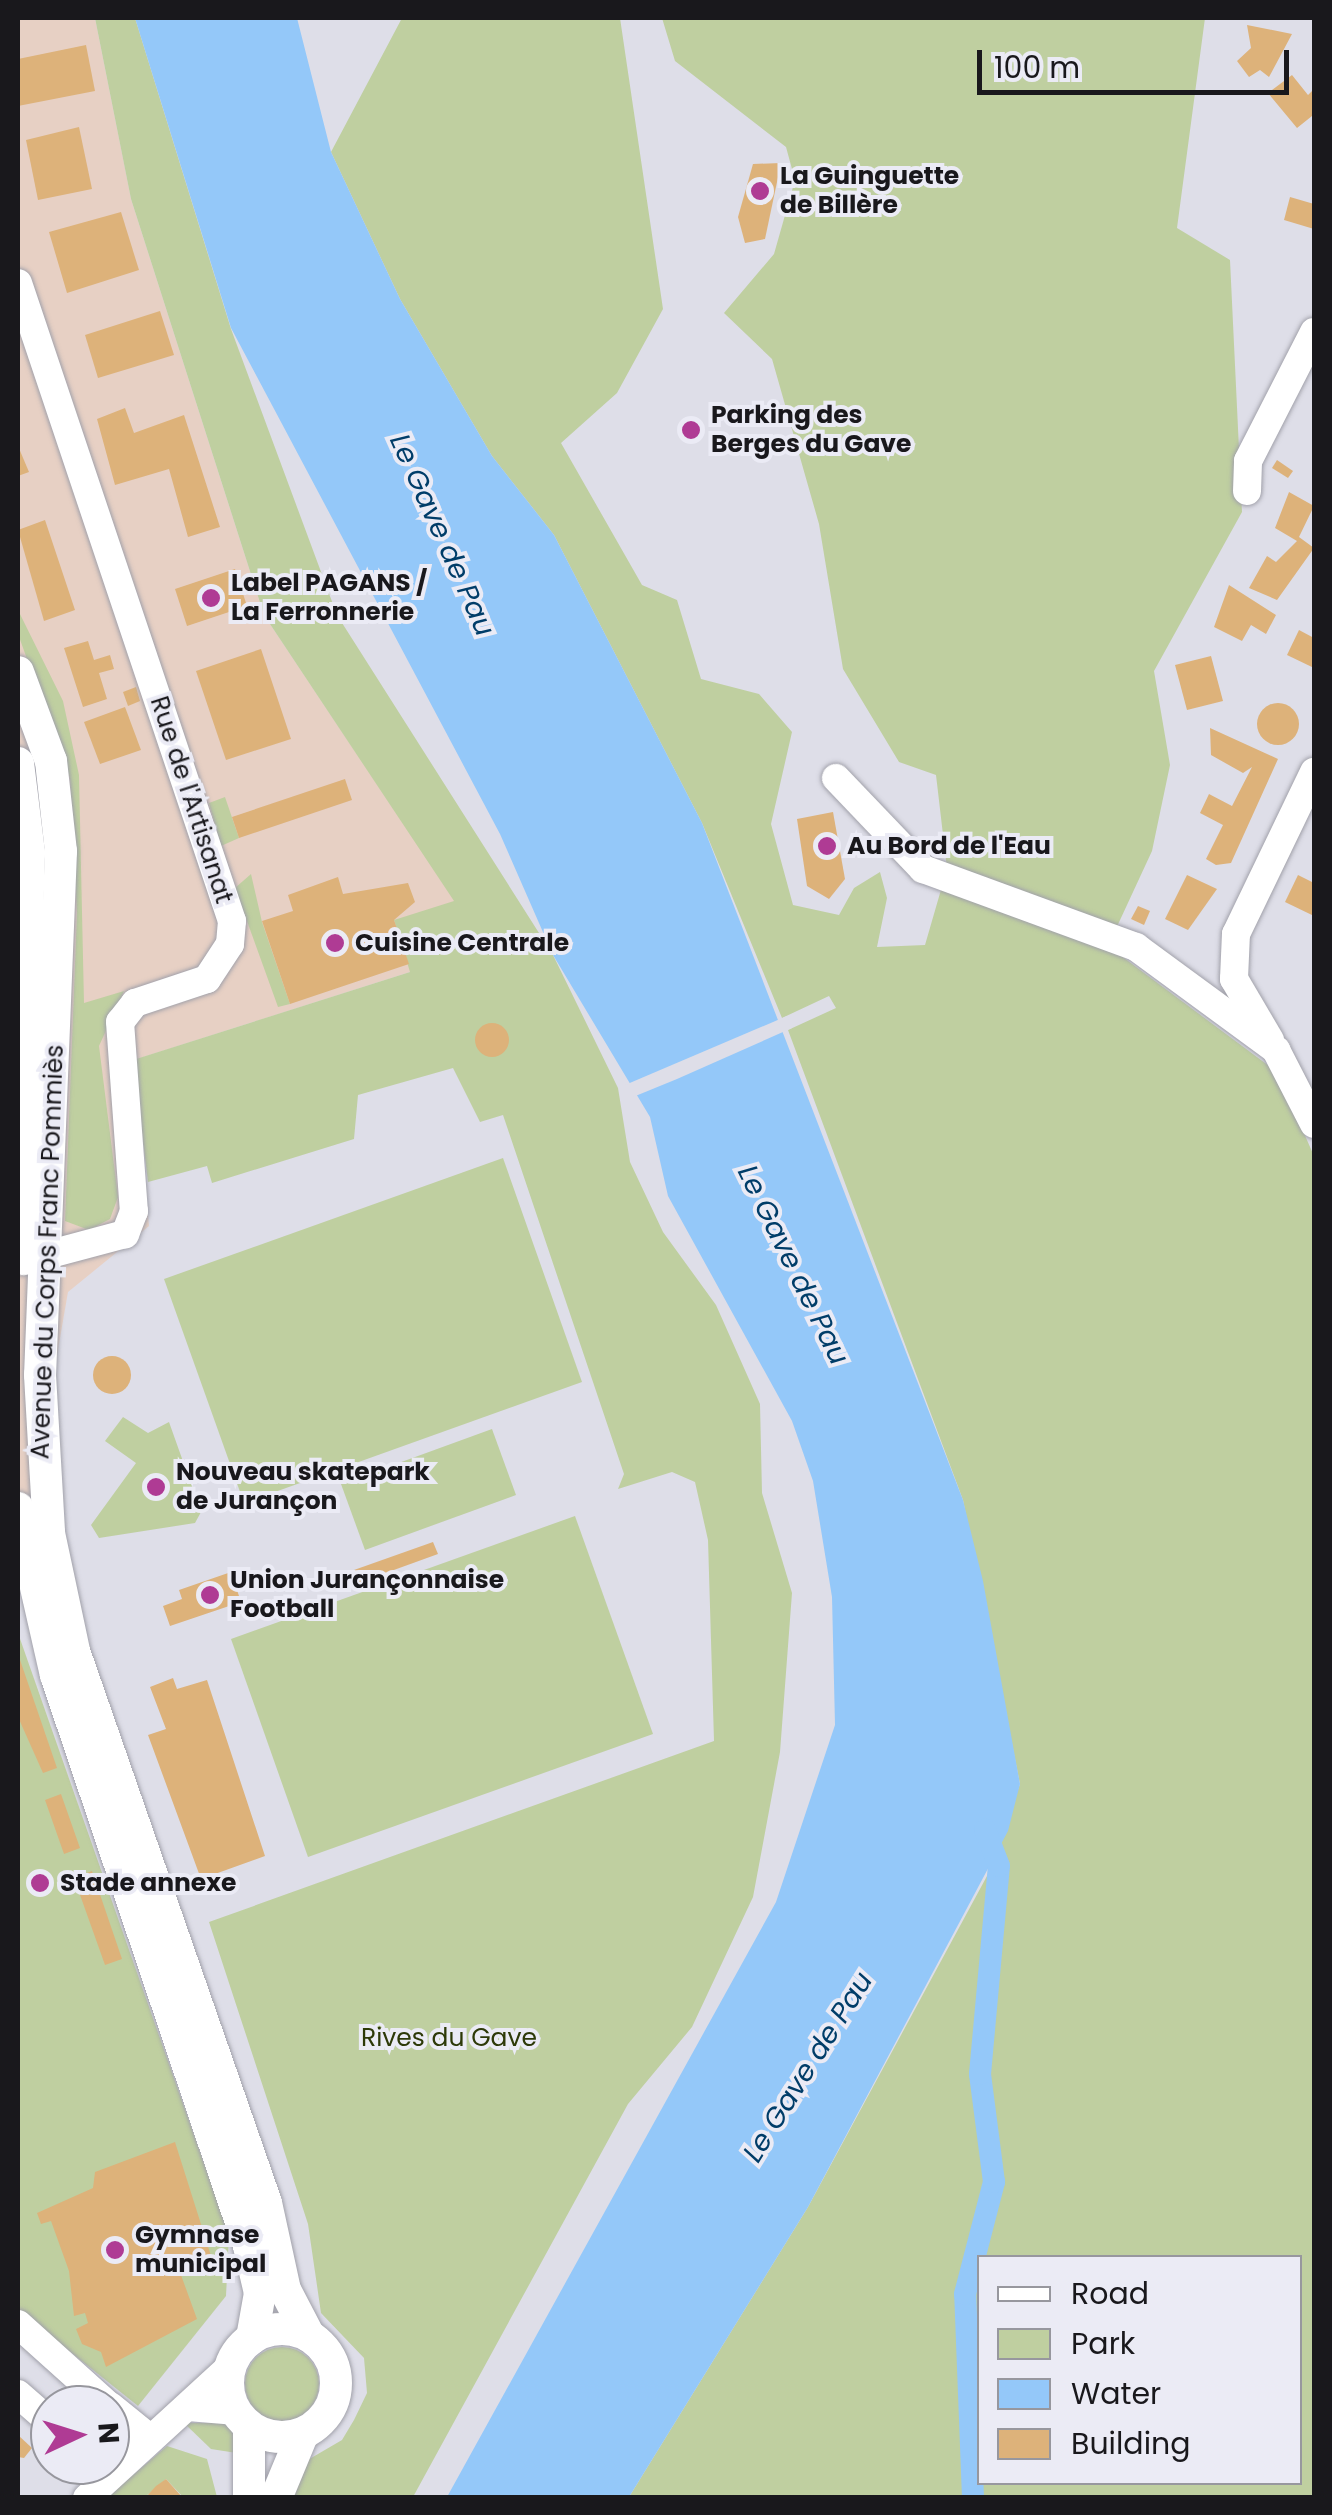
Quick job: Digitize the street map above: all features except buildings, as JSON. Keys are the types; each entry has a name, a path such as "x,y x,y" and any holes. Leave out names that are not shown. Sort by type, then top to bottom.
{"main road":[{"name":"Avenue du Corps Franc Pommiès","path":"18,672 51,762 61,851 28,1257"},
{"name":"Avenue du Corps Franc Pommiès","path":"18,763 30,853 28,1257 42,1491 66,1618 266,2203 284,2290 308,2336"},
{"path":"18,1508 56,1676 249,2246 260,2293 252,2338 232,2366 243,2418 249,2498"},
{"path":"252,2338 280,2329 308,2336 336,2378 328,2412 302,2434 276,2498"},
{"path":"243,2418 275,2437 302,2434"}],"street":[{"name":"Rue de l'Artisanat","path":"18,283 232,921 230,944 207,979 135,1003 120,1022 134,1212 125,1234 28,1257"},
{"path":"1247,491 1248,460 1314,332"},
{"path":"1314,772 1236,934 1234,979 1314,1124"},
{"path":"836,778 923,869 1136,946 1276,1050"},
{"path":"18,2324 86,2385"},
{"path":"130,2449 188,2406 232,2366"},
{"path":"188,2406 243,2418"},
{"path":"130,2423 147,2436"}],"shaded area":[{"path":"18,18 95,18 131,199 264,615 455,901 410,972 134,1060 149,1226 68,1292 18,1579"}],"green space":[{"name":"Rives du Gave","path":"95,18 135,18 231,329 337,615 553,955 618,1088 630,1162 663,1232 716,1305 760,1404 762,1493 792,1593 780,1752 753,1897 692,2027 628,2104 413,2497 294,2497 306,2461 342,2440 354,2420 367,2393 364,2358 321,2313 308,2224 209,1922 714,1741 708,1540 695,1482 672,1472 618,1489 624,1474 503,1115 480,1122 453,1068 358,1095 354,1139 212,1183 207,1166 148,1182 133,1060 410,972 394,920 454,901 264,615 131,199"},
{"path":"402,18 620,18 663,309 617,393 561,443 642,585 677,600 701,679 759,694 792,732 771,824 793,905 839,915 854,888 880,872 887,898 877,947 925,945 947,869 936,775 899,762 843,669 819,524 772,359 724,313 774,254 795,180 786,147 675,61 662,18 1205,18 1177,228 1230,260 1242,512 1154,671 1170,765 1152,851 1108,946 1277,1072 1314,1156 1314,2497 629,2497 808,2207 987,1876 1020,1784 963,1500 788,1030 836,1008 829,996 782,1018 702,823 554,535 492,456 400,299 331,152"},
{"path":"18,610 63,701 79,775 84,1003 124,991 99,1046 118,1197 110,1219 89,1230 65,1221 77,913 70,778 18,634"},
{"path":"225,797 239,838 221,846 209,803"},
{"path":"251,874 262,922 290,1004 278,1007 235,888"},
{"path":"503,1158 582,1382 244,1503 164,1279"},
{"name":"Nouveau skatepark de Jurançon","path":"123,1417 148,1433 169,1422 201,1512 195,1523 99,1538 91,1525 136,1463 105,1441"},
{"path":"492,1429 516,1495 365,1550 341,1484"},
{"path":"575,1516 653,1734 308,1857 231,1639"},
{"path":"18,1633 229,2235 226,2296 138,2406 130,2400 130,2385 112,2385 18,2310"},
{"path":"282,2347 308,2358 319,2384 308,2410 282,2421 256,2410 245,2384 256,2358"},
{"path":"184,2423 230,2423 243,2454 211,2449"},
{"path":"167,2446 207,2459 217,2497 183,2497 166,2479 145,2497 106,2498 121,2485 130,2485 130,2478"}],"water":[{"name":"Le Gave de Pau","path":"135,18 297,18 331,152 400,299 492,456 554,535 702,823 963,1500 983,1581 1020,1784 1008,1831 808,2207 629,2497 447,2497 776,1902 835,1725 832,1597 813,1481 792,1421 668,1196 650,1117 553,955 500,834 231,328"}],"pier":[{"path":"787,1016 792,1028 677,1079 633,1097 625,1085"}],"waterway":[{"path":"973,2498 965,2294 994,2182 980,2074 999,1866 985,1830"}],"place":[{"name":"La Guinguette de Billère","path":"760,191"},
{"name":"Parking des Berges du Gave","path":"691,430"},
{"name":"Label PAGANS / La Ferronnerie","path":"211,598"},
{"name":"Au Bord de l'Eau","path":"827,846"},
{"name":"Cuisine Centrale","path":"335,943"},
{"name":"Nouveau skatepark de Jurançon","path":"156,1487"},
{"name":"Union Jurançonnaise Football","path":"210,1595"},
{"name":"Stade annexe","path":"40,1883"},
{"name":"Gymnase municipal","path":"115,2250"}]}
